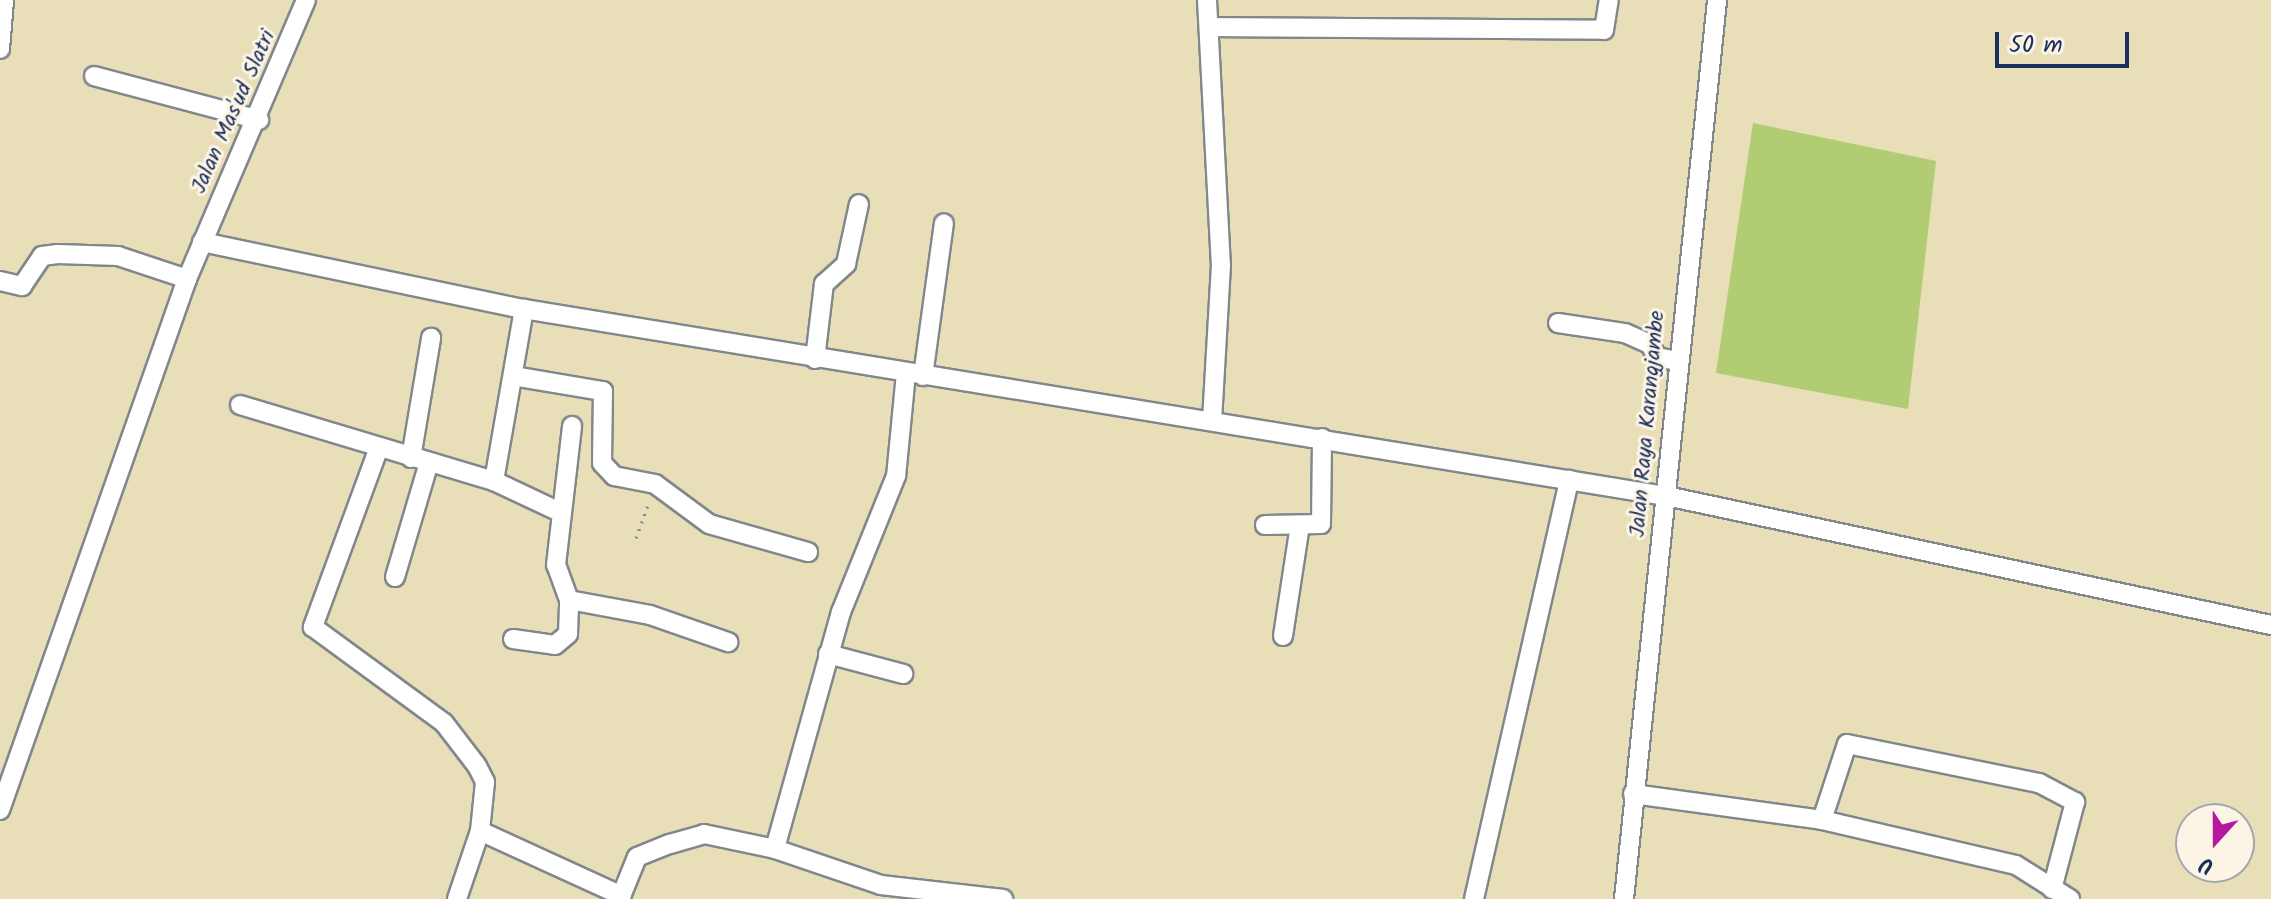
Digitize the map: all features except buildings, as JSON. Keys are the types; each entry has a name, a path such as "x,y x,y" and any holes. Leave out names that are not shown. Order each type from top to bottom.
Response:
{"street":[{"path":"0,49 4,0"},
{"name":"Jalan Mas'ud Slatri","path":"0,810 187,279 259,120 306,0"},
{"path":"1207,0 1211,27 1221,265 1212,421"},
{"path":"1211,27 1604,30 1609,0"},
{"name":"Jalan Raya Karangjambe","path":"1624,899 1633,794 1671,497 1677,361 1717,0"},
{"path":"94,76 259,120"},
{"path":"815,359 824,284 846,264 859,204"},
{"path":"775,849 828,654 892,490 944,223"},
{"path":"202,242 524,309 1671,497 2271,625"},
{"path":"0,281 22,286 42,256 58,254 118,256 187,279"},
{"path":"494,481 524,309"},
{"path":"1558,323 1625,333 1650,344 1657,357 1677,361"},
{"path":"395,577 420,460 431,338"},
{"path":"513,376 603,391 606,471 655,484 709,524 808,552"},
{"path":"240,405 378,450 494,481 560,512"},
{"path":"513,639 564,643 569,600 556,565 566,525 560,512 572,426"},
{"path":"1265,525 1321,524 1322,438"},
{"path":"378,450 314,635 444,723 485,782 480,831 457,899"},
{"path":"1474,899 1569,480"},
{"path":"1283,636 1300,525"},
{"path":"569,600 650,615 728,642"},
{"path":"828,654 903,674"},
{"path":"1822,820 1847,744 2039,783 2075,802 2052,889"},
{"path":"1633,794 1822,820 2016,865 2070,899"},
{"path":"480,831 621,897 637,857 704,834 775,849 881,885 1003,899"}],"path":[{"path":"636,538 655,484"}],"green space":[{"path":"1753,123 1936,161 1908,409 1716,373"}]}
